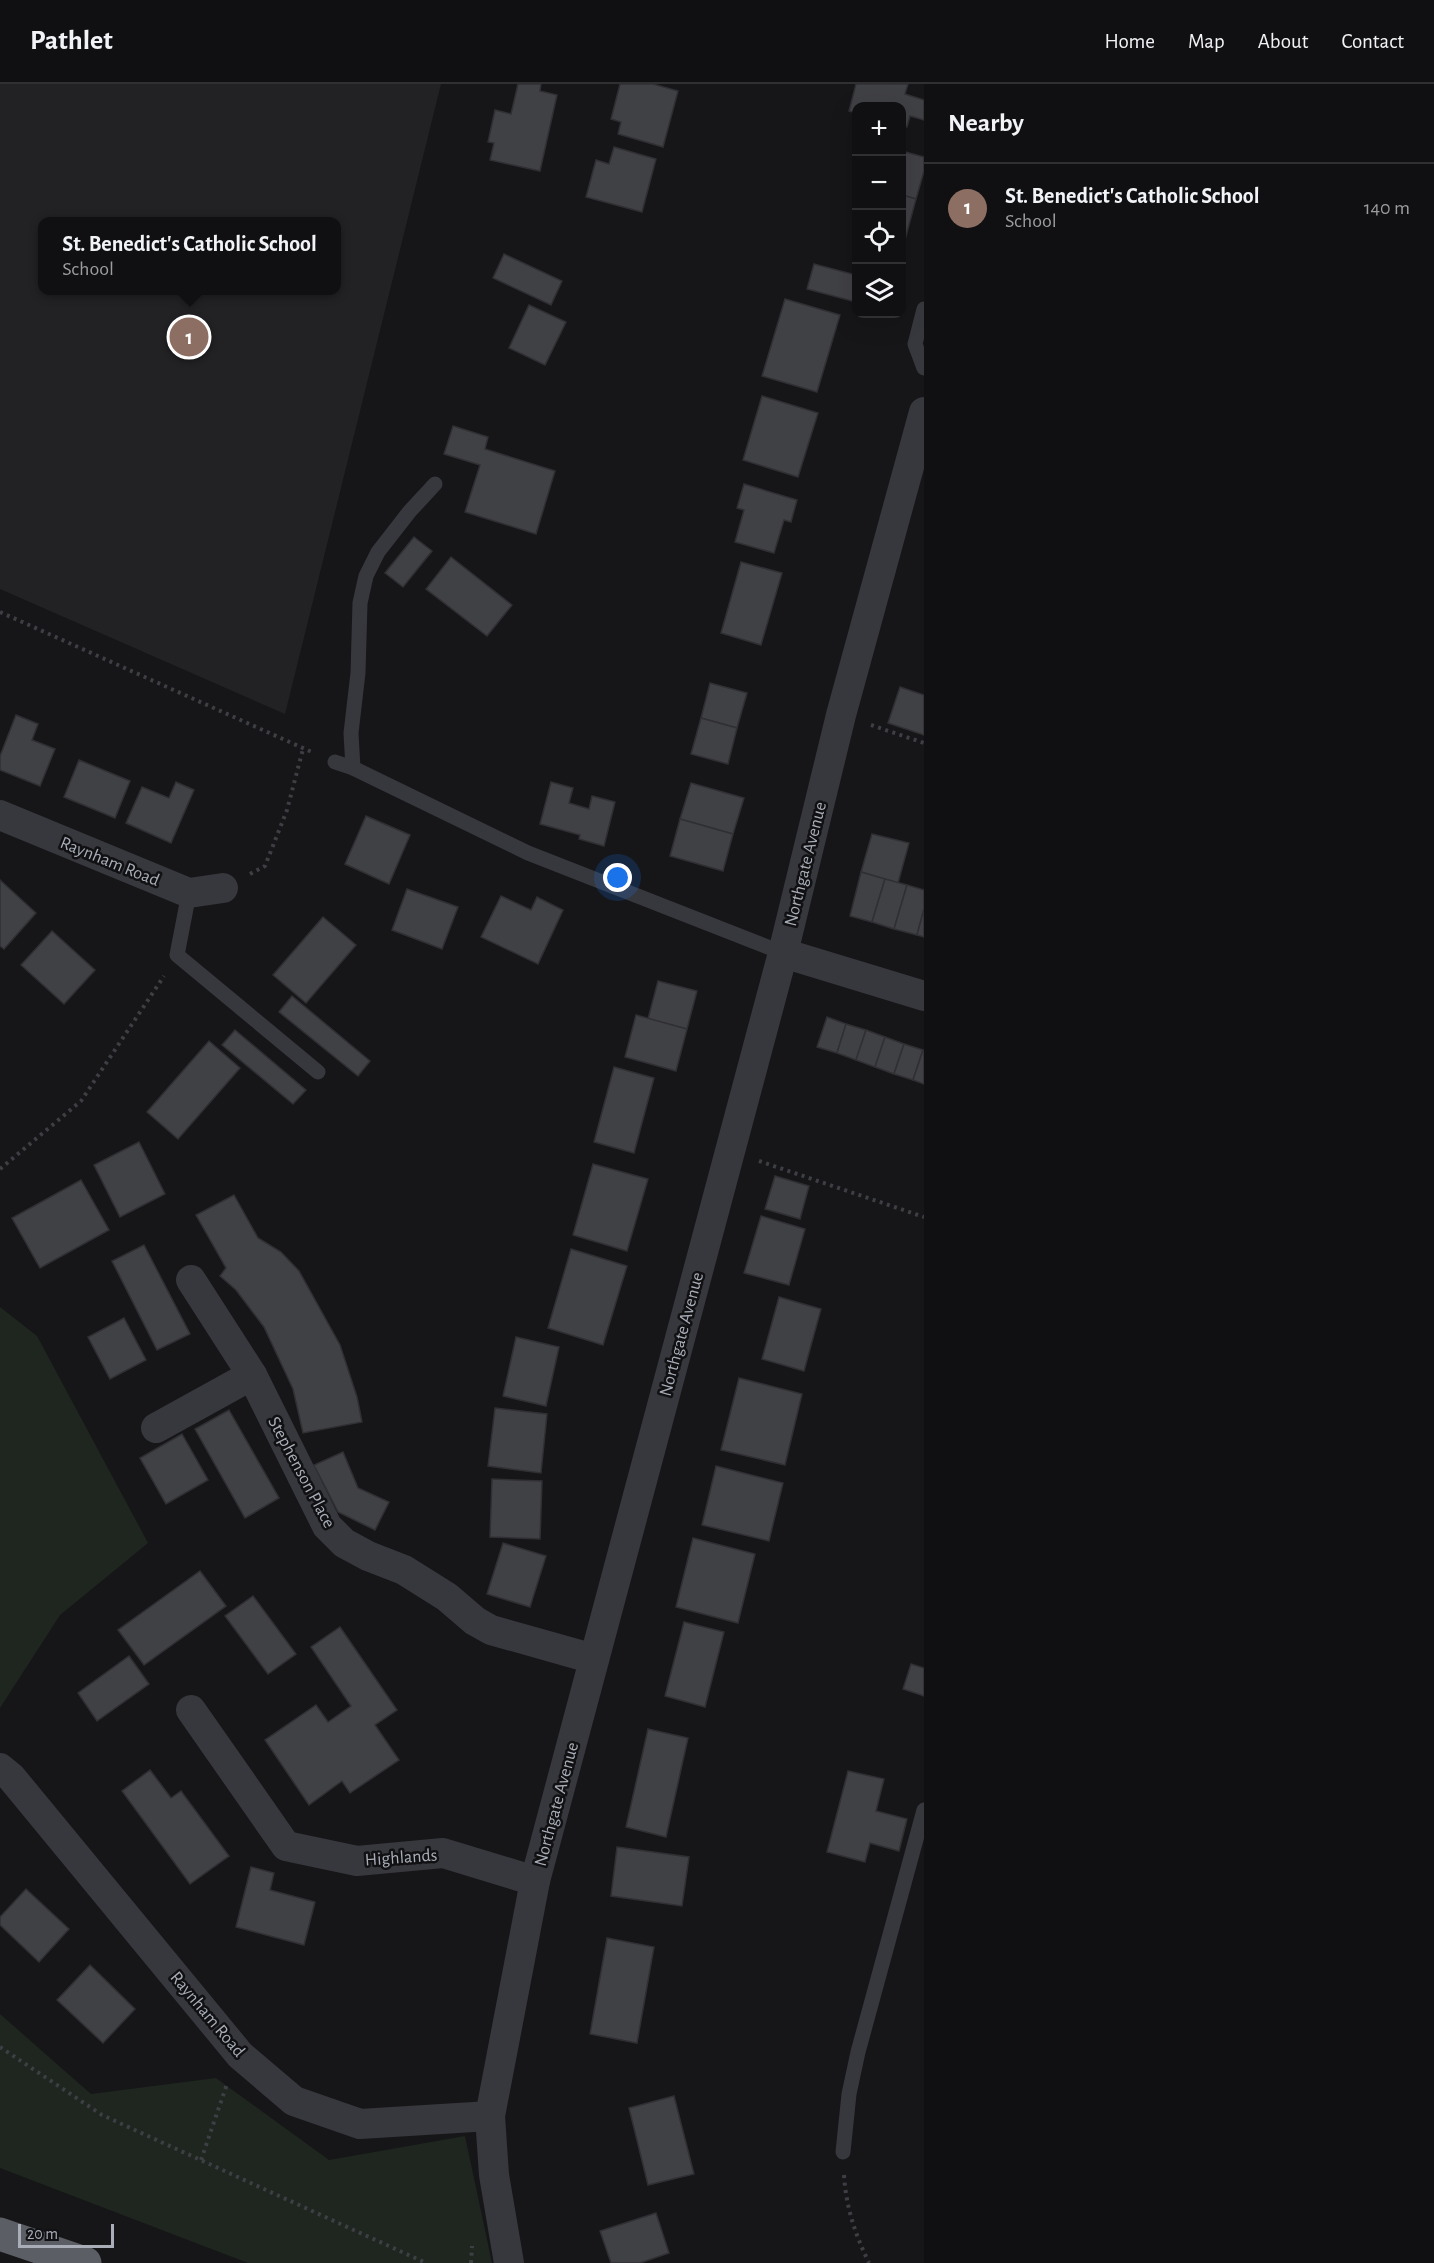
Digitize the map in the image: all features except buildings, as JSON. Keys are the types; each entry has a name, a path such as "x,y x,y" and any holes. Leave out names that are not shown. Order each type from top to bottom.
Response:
{"highway":[{"path":"0,2234 85,2263"}],"street":[{"name":"Northgate Avenue","path":"509,2263 494,2175 490,2116 535,1881 783,953 841,716 924,412"},
{"name":"Raynham Road","path":"0,815 189,893"},
{"path":"189,893 223,888"},
{"path":"783,953 924,996"},
{"name":"Stephenson Place","path":"191,1280 252,1375 327,1526 344,1543 368,1556 404,1570 447,1597 475,1621 491,1629 594,1659"},
{"path":"156,1428 252,1375"},
{"name":"Highlands","path":"191,1710 286,1846 357,1861 443,1853 535,1881"},
{"name":"Raynham Road","path":"0,1768 11,1778 240,2055 294,2101 360,2124 490,2116"}],"lane":[{"path":"924,309 915,344 924,368"},
{"path":"353,768 351,733 358,673 360,603 366,576 378,552 410,511 435,484"},
{"path":"335,762 353,768 528,853 783,953"},
{"path":"189,893 177,955 318,1072"},
{"path":"843,2152 849,2094 858,2052 924,1810"}],"path":[{"path":"0,612 303,749 287,810 265,866 223,888"},
{"path":"841,716 924,743"},
{"path":"0,1169 81,1101 177,955"},
{"path":"730,1151 924,1217"},
{"path":"0,2047 102,2115 426,2263"},
{"path":"201,2160 222,2096 240,2055"},
{"path":"843,2152 845,2200 857,2238 869,2263"}],"shaded area":[{"path":"0,84 441,84 285,714 0,589"},
{"path":"0,1307 37,1336 148,1543 60,1615 0,1708"},
{"path":"0,2014 91,2094 216,2078 329,2160 465,2136 492,2263 248,2263 0,2168"}],"place":[{"name":"St. Benedict's Catholic School","path":"189,337"}]}
